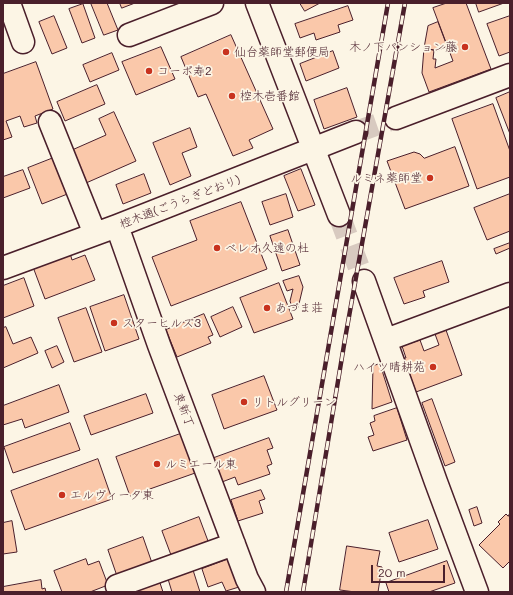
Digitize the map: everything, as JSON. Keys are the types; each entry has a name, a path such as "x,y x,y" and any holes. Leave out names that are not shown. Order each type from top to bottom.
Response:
{"street":[{"path":"9,3 23,42"},
{"path":"129,36 212,3"},
{"path":"257,3 339,215"},
{"path":"396,118 510,75"},
{"path":"50,122 95,234"},
{"name":"椌木通(ごうらぎどおり)","path":"3,268 117,226 356,132"},
{"name":"東新丁","path":"117,226 159,345 247,580 254,592"},
{"path":"364,281 477,592"},
{"path":"386,340 510,294"},
{"path":"117,586 234,544"}],"building":[{"path":"91,3 107,3 118,30 104,35"},
{"path":"120,3 135,3 122,8"},
{"path":"300,3 320,3 305,11"},
{"name":"木ノ下パンション藤","path":"447,3 466,3 491,69 429,92 422,73 424,48 434,50 433,59 436,59 435,68 453,61 433,8"},
{"path":"476,3 504,3 479,12"},
{"path":"83,4 95,38 82,43 69,9"},
{"path":"348,6 353,20 338,25 340,32 316,40 314,33 300,38 295,24"},
{"path":"54,16 67,48 52,54 39,22"},
{"path":"510,16 510,52 499,56 487,24"},
{"path":"438,22 447,46 437,51 424,48 428,26"},
{"name":"椌木壱番館","path":"231,35 273,129 249,140 253,148 233,156 206,94 198,97 181,57"},
{"name":"コーポ寿2","path":"161,47 175,79 136,95 122,62"},
{"path":"333,51 339,68 306,81 300,64"},
{"path":"112,53 119,70 90,82 83,65"},
{"path":"36,62 53,109 35,116 37,123 24,127 20,116 6,121 12,137 3,140 3,74"},
{"path":"97,85 105,104 65,121 57,102"},
{"path":"347,88 357,117 324,129 314,100"},
{"path":"510,92 510,134 496,98"},
{"path":"493,104 510,151 510,177 477,189 452,119"},
{"path":"114,112 136,161 86,183 72,150 106,135 99,119"},
{"path":"190,128 197,147 182,153 191,176 170,185 153,143"},
{"name":"ルミネ薬師堂","path":"455,147 469,186 405,209 387,161 414,152 420,154 424,158"},
{"path":"56,157 70,193 42,204 28,168"},
{"path":"301,169 315,205 298,211 284,176"},
{"path":"23,170 30,188 3,198 3,177"},
{"path":"144,174 151,193 123,204 116,185"},
{"path":"286,194 293,217 270,225 262,202"},
{"path":"510,194 510,231 487,240 474,208"},
{"name":"ベレオ久遠の杜","path":"241,202 267,269 171,306 152,257 197,240 190,221"},
{"path":"288,230 300,265 282,271 270,236"},
{"path":"510,243 510,248 496,254 494,249"},
{"path":"70,253 72,260 85,255 95,280 45,299 33,267"},
{"path":"442,261 449,282 423,291 425,297 404,304 394,278"},
{"path":"299,276 303,287 298,308 292,307 290,301 293,289 287,291 283,281"},
{"path":"24,278 34,306 3,318 3,286"},
{"name":"あづま荘","path":"279,283 293,319 254,333 240,298"},
{"name":"スターヒルズ3","path":"124,295 139,339 105,351 90,307"},
{"path":"233,307 242,327 220,337 211,317"},
{"path":"86,308 102,352 74,362 58,318"},
{"path":"204,314 213,335 208,337 211,343 177,357 166,330"},
{"path":"6,327 13,344 31,337 38,353 3,368 3,328"},
{"name":"ハイツ晴耕苑","path":"446,330 462,375 416,392 404,358 406,358 402,346 420,340 424,351 439,345 435,334"},
{"path":"57,346 64,362 52,368 45,351"},
{"path":"380,364 392,402 372,409 373,366"},
{"name":"リトルグリーン","path":"264,376 277,410 224,429 212,395"},
{"path":"59,385 69,412 25,428 22,419 3,425 3,406"},
{"path":"146,394 153,413 91,435 84,416"},
{"path":"432,399 455,462 445,466 422,403"},
{"path":"397,408 407,440 373,451 368,437 374,435 370,423 375,421 374,416"},
{"path":"70,423 80,450 13,473 4,447"},
{"name":"ルミエール東","path":"183,433 198,472 130,496 116,457"},
{"path":"269,438 273,448 267,450 272,464 267,466 270,474 238,485 235,477 222,482 214,458"},
{"name":"エルヴィータ東","path":"98,459 112,499 25,530 11,491"},
{"path":"261,490 265,499 259,501 263,513 238,521 231,500"},
{"path":"477,507 482,523 474,526 469,510"},
{"path":"510,513 510,561 503,568 479,545 500,524 498,522 506,514 508,516"},
{"path":"199,517 208,541 171,555 162,531"},
{"path":"428,520 438,549 399,562 389,533"},
{"path":"12,521 17,552 3,554 3,523"},
{"path":"143,537 152,563 117,576 108,550"},
{"path":"347,546 380,551 377,566 382,567 378,592 355,592 340,590"},
{"path":"86,559 88,565 99,561 108,585 90,592 62,592 54,571"},
{"path":"229,559 239,587 226,591 222,582 208,587 202,569"},
{"path":"447,561 455,583 429,592 389,592 386,583"},
{"path":"193,570 200,592 172,592 168,579"},
{"path":"41,580 42,589 45,588 46,592 3,592 3,587"},
{"path":"160,583 163,592 133,592"}],"tunnel":[{"path":"356,132 396,118"},
{"path":"339,215 364,281"}],"railway":[{"path":"286,592 388,3"},
{"path":"303,592 345,339 405,3"}],"place":[{"name":"木ノ下パンション藤","path":"465,47"},
{"name":"仙台薬師堂郵便局","path":"226,52"},
{"name":"コーポ寿2","path":"149,71"},
{"name":"椌木壱番館","path":"232,96"},
{"name":"ルミネ薬師堂","path":"430,178"},
{"name":"ベレオ久遠の杜","path":"217,248"},
{"name":"あづま荘","path":"267,308"},
{"name":"スターヒルズ3","path":"114,323"},
{"name":"ハイツ晴耕苑","path":"433,367"},
{"name":"リトルグリーン","path":"244,402"},
{"name":"ルミエール東","path":"157,464"},
{"name":"エルヴィータ東","path":"62,495"}]}
